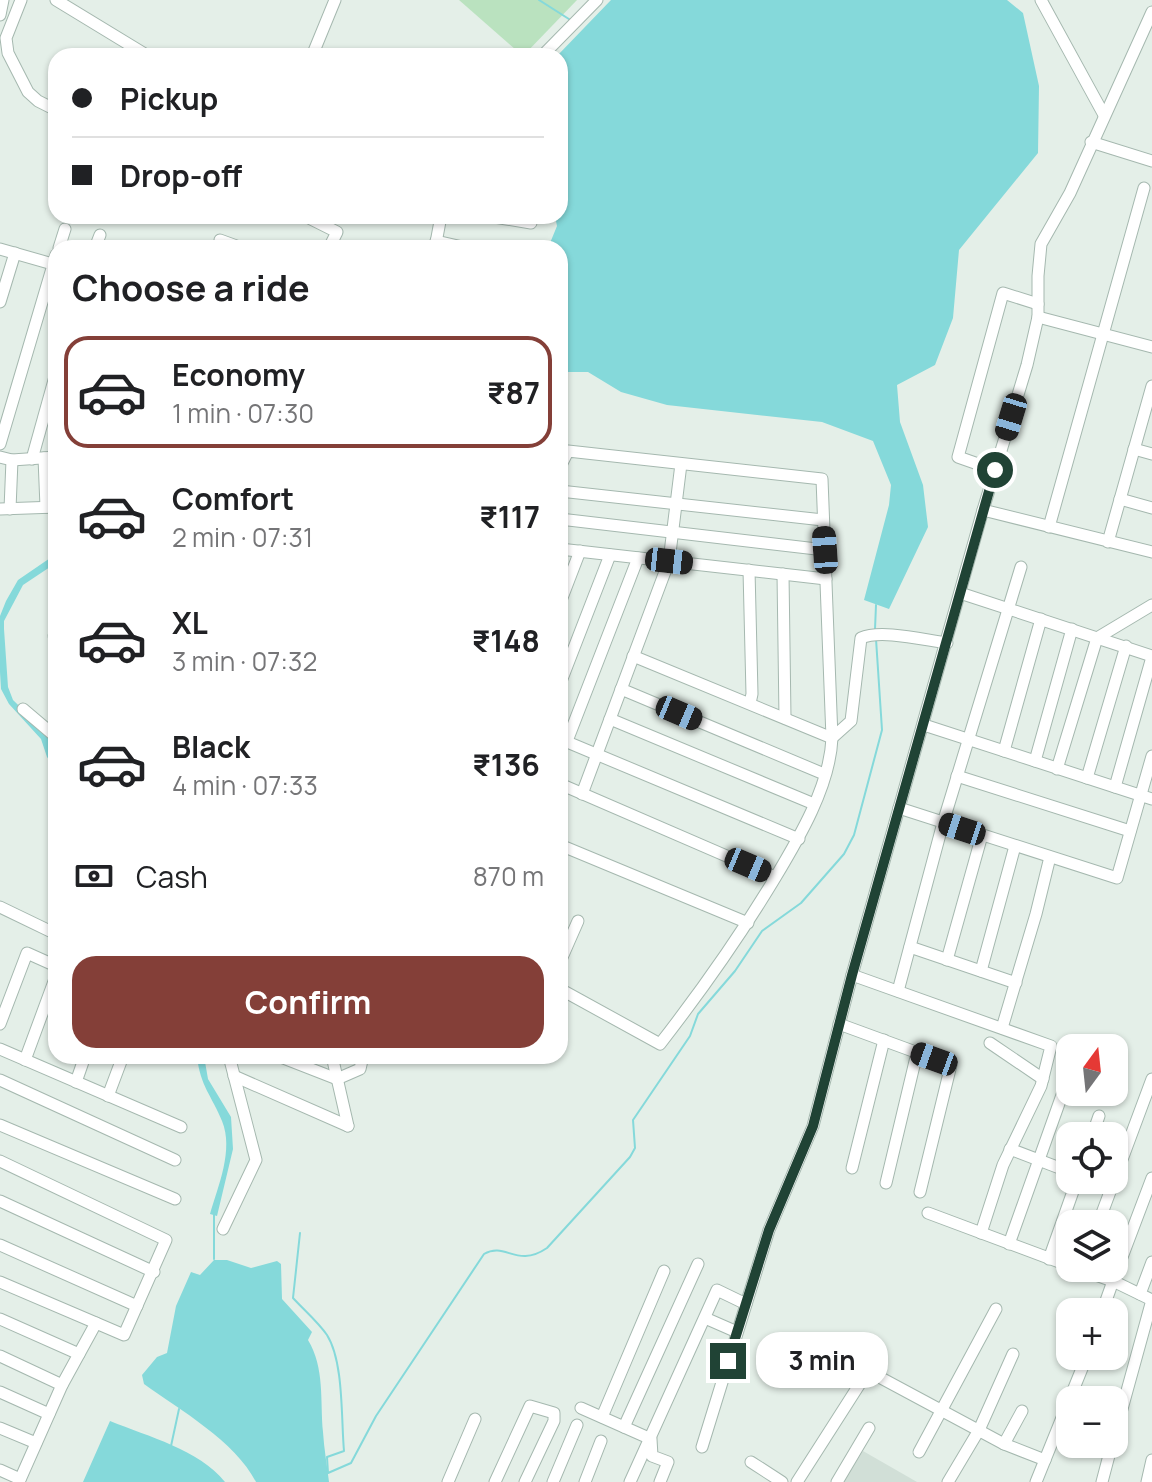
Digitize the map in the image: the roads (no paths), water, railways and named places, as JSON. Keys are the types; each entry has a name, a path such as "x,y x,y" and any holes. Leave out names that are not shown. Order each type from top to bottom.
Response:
{"street":[{"path":"0,15 3,0"},
{"path":"21,0 6,38 8,53 28,92 48,106"},
{"path":"56,0 135,48"},
{"path":"315,48 335,0"},
{"path":"550,48 597,0"},
{"path":"1041,0 1104,115"},
{"path":"702,1447 769,1230 813,1126 852,975 1027,365 1038,310 1041,244 1070,193 1152,12"},
{"path":"1091,142 1152,161"},
{"path":"1049,527 1146,192"},
{"path":"321,224 337,232 333,240"},
{"path":"62,240 65,229"},
{"path":"98,240 100,235"},
{"path":"0,249 48,260"},
{"path":"0,302 15,253"},
{"path":"0,444 48,284"},
{"path":"995,470 958,457 1003,293 1038,310 1152,347"},
{"path":"1108,542 1152,386"},
{"path":"48,430 44,458 48,486"},
{"path":"1134,449 1152,454"},
{"path":"568,451 822,479 832,738 831,758 799,839 712,977 660,1044 568,993"},
{"path":"44,458 6,458 5,509 48,507"},
{"path":"582,794 669,561 681,464"},
{"path":"568,492 823,520"},
{"path":"1120,499 1152,508"},
{"path":"983,510 1152,552"},
{"path":"568,520 825,550"},
{"path":"568,550 826,579"},
{"path":"568,582 580,551"},
{"path":"568,663 610,555"},
{"path":"568,728 638,558"},
{"path":"898,991 943,823 1021,567"},
{"path":"749,570 750,703"},
{"path":"783,574 785,718"},
{"path":"960,593 1152,656 1115,787"},
{"path":"1057,769 1097,638 1152,605"},
{"path":"1004,751 1041,619"},
{"path":"1035,761 1072,629"},
{"path":"832,738 851,721 861,638 876,634 947,643"},
{"path":"1087,778 1126,646"},
{"path":"633,656 832,738"},
{"path":"621,689 824,774"},
{"path":"23,709 48,730"},
{"path":"610,719 814,804"},
{"path":"924,725 1146,798"},
{"path":"568,742 799,839"},
{"path":"899,808 1117,878 1130,831 1146,798 1152,756"},
{"path":"957,776 1130,831"},
{"path":"568,788 775,877"},
{"path":"947,960 982,835"},
{"path":"981,971 1015,846"},
{"path":"568,848 748,923"},
{"path":"1002,1028 1050,857"},
{"path":"0,907 48,930"},
{"path":"568,944 578,921"},
{"path":"910,947 1016,983"},
{"path":"0,1024 27,953 48,962"},
{"path":"852,975 1051,1046 1043,1079 1003,1165 981,1233"},
{"path":"25,1060 48,998"},
{"path":"839,1024 951,1065 920,1192"},
{"path":"852,1168 884,1040"},
{"path":"990,1043 1043,1079"},
{"path":"0,1049 181,1127"},
{"path":"886,1183 917,1053"},
{"path":"76,1082 82,1064"},
{"path":"108,1096 120,1064"},
{"path":"223,1229 256,1160 231,1064"},
{"path":"299,1064 337,1079 360,1069 361,1064"},
{"path":"234,1076 348,1126 334,1064"},
{"path":"1103,1210 1152,1079"},
{"path":"0,1080 175,1160"},
{"path":"1009,1244 1058,1106"},
{"path":"1097,1122 1099,1116"},
{"path":"0,1125 175,1199"},
{"path":"1010,1149 1056,1167"},
{"path":"0,1161 166,1240 124,1335 0,1282"},
{"path":"1128,1241 1152,1178"},
{"path":"1049,1259 1072,1194"},
{"path":"0,1201 154,1272"},
{"path":"928,1213 1056,1261"},
{"path":"0,1245 137,1306"},
{"path":"1140,1294 1152,1262"},
{"path":"624,1427 698,1264"},
{"path":"602,1417 664,1271"},
{"path":"1115,1282 1152,1300 1128,1387"},
{"path":"630,1482 717,1290 746,1304"},
{"path":"919,1452 943,1413 996,1309"},
{"path":"705,1318 737,1332"},
{"path":"0,1319 79,1354"},
{"path":"0,1470 19,1480 62,1385 96,1323"},
{"path":"815,1350 868,1371 1004,1444 1045,1460"},
{"path":"948,1482 979,1430 1013,1354"},
{"path":"0,1356 62,1385"},
{"path":"1036,1482 1081,1370"},
{"path":"797,1482 868,1371"},
{"path":"0,1392 49,1414"},
{"path":"495,1482 530,1406 554,1413 554,1421 525,1482"},
{"path":"581,1408 651,1439"},
{"path":"1004,1444 1022,1411"},
{"path":"448,1482 475,1419"},
{"path":"553,1482 577,1425"},
{"path":"0,1428 36,1443"},
{"path":"837,1482 869,1428"},
{"path":"651,1439 652,1456 668,1462 660,1482"},
{"path":"585,1482 601,1441"},
{"path":"1102,1482 1108,1458"},
{"path":"1147,1482 1152,1460"},
{"path":"751,1462 782,1482"}],"water":[{"path":"611,0 1007,0 1023,13 1039,86 1038,153 959,250 953,318 935,365 897,385 900,422 923,485 928,527 889,609 864,600 889,505 891,485 873,441 822,422 667,405 621,392 588,372 568,372 568,240 551,240 557,224 568,224 568,48 565,48"},
{"path":"48,559 48,568 23,585 4,621 4,629 8,687 13,700 46,732 48,758 41,739 9,704 1,689 0,616 18,580"},
{"path":"205,1064 208,1079 231,1117 233,1149 217,1216 210,1214 224,1168 225,1132 199,1066"},
{"path":"214,1260 227,1260 251,1268 277,1261 281,1264 282,1299 312,1332 308,1340 317,1362 321,1385 329,1482 256,1482 247,1467 221,1440 144,1384 142,1375 157,1357 167,1353 176,1306 191,1272 200,1275"},
{"path":"110,1421 187,1452 225,1482 83,1482"}],"waterway":[{"path":"539,0 572,21"},
{"path":"875,629 876,605"},
{"path":"300,1233 293,1298 327,1335 336,1360 341,1391 344,1451 327,1457 328,1473 351,1463 376,1416 484,1254 499,1251 527,1256 547,1248 630,1157 635,1148 633,1120 690,1036 698,1014 735,971 762,931 801,903 844,854 854,835 882,730 876,639"},
{"path":"214,1213 214,1259"},
{"path":"171,1446 179,1409"}]}
